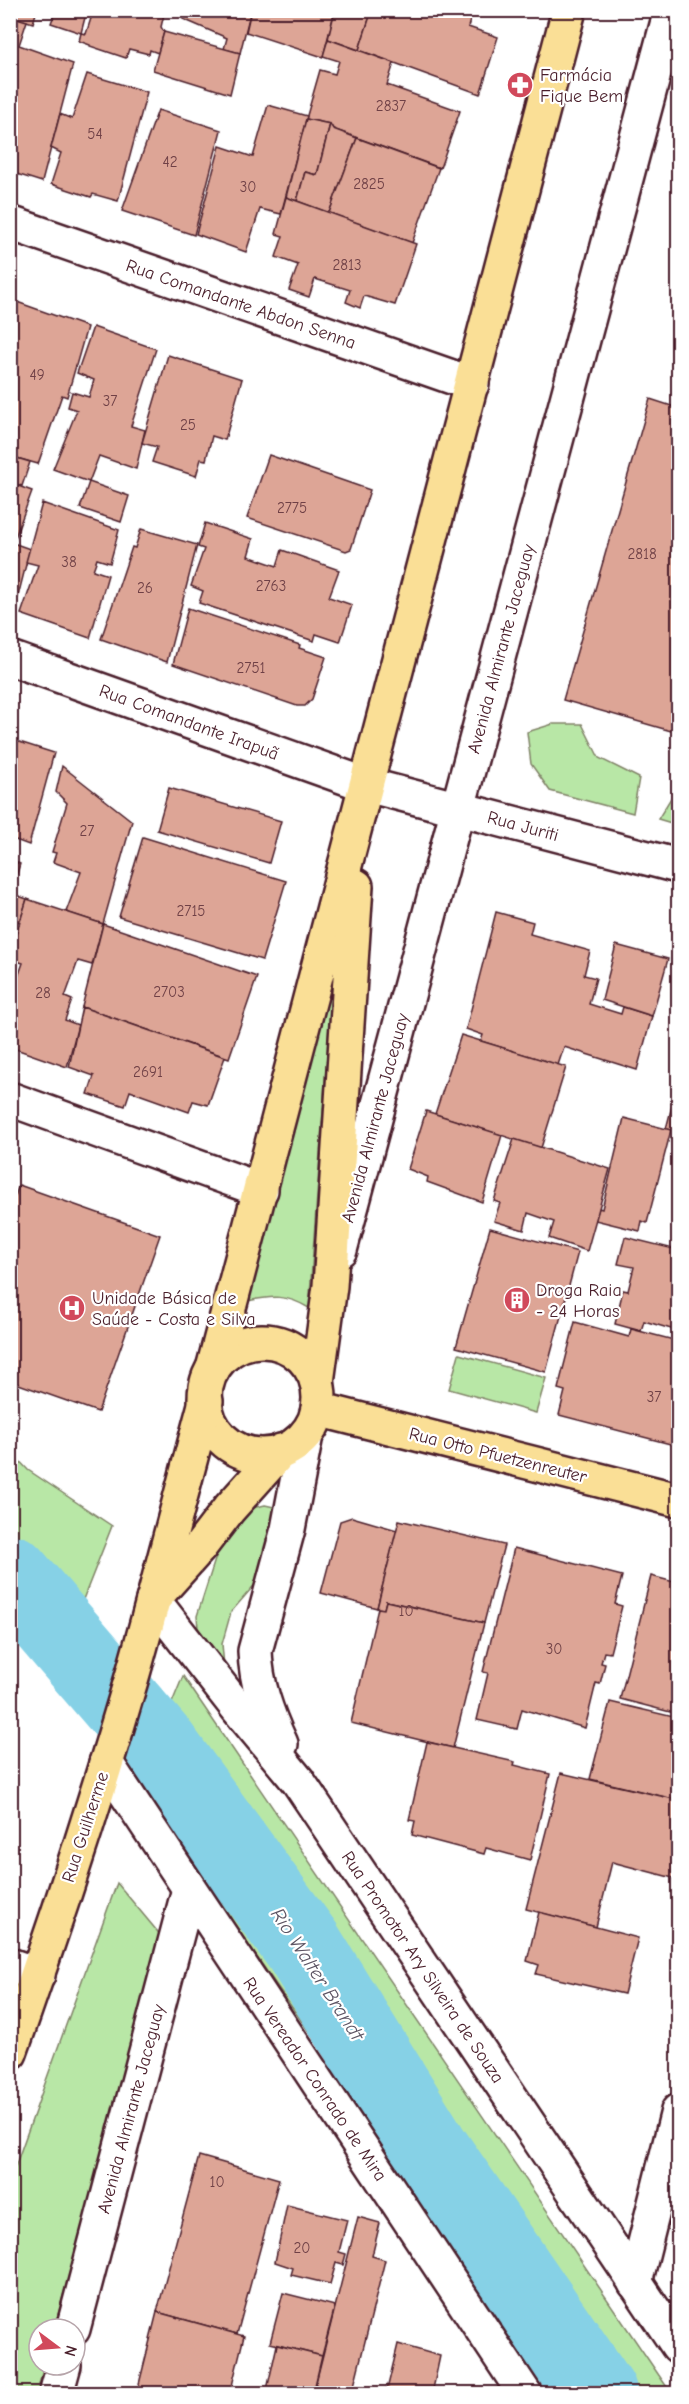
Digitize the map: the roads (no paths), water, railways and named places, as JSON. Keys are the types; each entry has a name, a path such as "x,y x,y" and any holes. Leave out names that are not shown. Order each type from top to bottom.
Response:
{"main road":[{"name":"Avenida Almirante Jaceguay","path":"213,1369 569,10"},
{"name":"Avenida Almirante Jaceguay","path":"306,1419 330,1286 355,903 367,785"},
{"path":"260,1340 279,1343 296,1351 309,1365 306,1419 264,1455 246,1453 231,1445 218,1433 209,1418 206,1401 207,1384 213,1369 225,1354 242,1344 260,1340"},
{"name":"Rua Guilherme","path":"10,2053 24,1970 109,1752 132,1678 206,1401"},
{"name":"Rua Otto Pfuetzenreuter","path":"306,1419 678,1500"},
{"name":"Rua Guilherme","path":"153,1600 306,1419"}],"street":[{"name":"Avenida Almirante Jaceguay","path":"330,1286 671,10"},
{"name":"Rua Comandante Abdon Senna","path":"10,223 472,384"},
{"name":"Rua Comandante Irapuã","path":"10,658 367,785"},
{"name":"Rua Juriti","path":"367,785 678,866"},
{"path":"10,1099 261,1190"},
{"name":"Avenida Almirante Jaceguay","path":"298,1781 265,1705 256,1671 255,1651 288,1529 306,1419"},
{"name":"Rua Promotor Ary Silveira de Souza","path":"153,1600 298,1781 678,2346"},
{"name":"Rua Vereador Conrado de Mira","path":"109,1752 189,1889 525,2394"},
{"name":"Avenida Almirante Jaceguay","path":"76,2317 189,1889"},
{"path":"635,2283 678,2111"},
{"path":"56,2394 61,2377"}],"waterway":[{"name":"Rio Walter Brandt","path":"10,1575 159,1748 303,1946 430,2151 597,2394"}],"place":[{"name":"Farmácia Fique Bem","path":"520,85"},
{"name":"Droga Raia - 24 Horas","path":"517,1300"},
{"name":"Unidade Básica de Saúde - Costa e Silva","path":"72,1308"}]}
